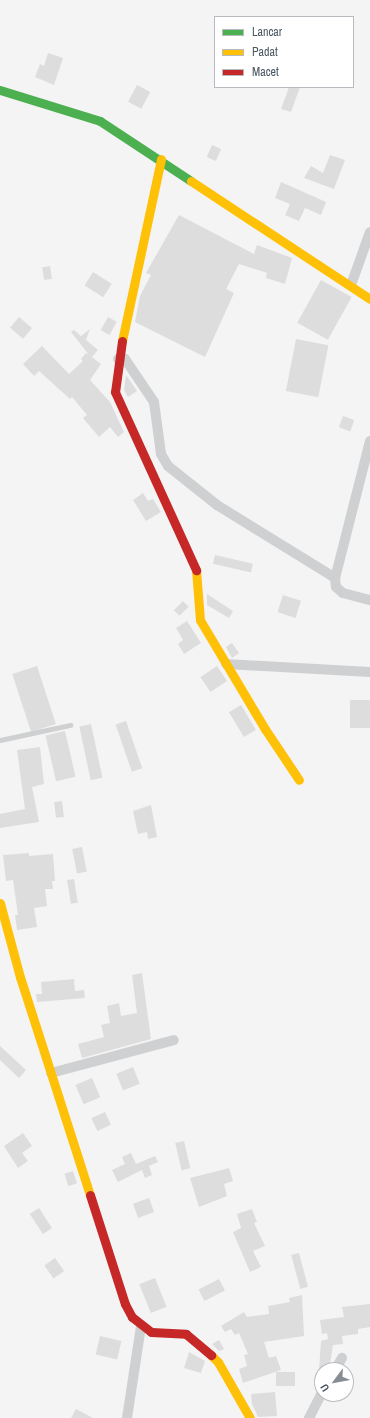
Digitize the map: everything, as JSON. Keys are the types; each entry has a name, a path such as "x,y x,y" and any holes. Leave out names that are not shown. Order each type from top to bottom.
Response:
{"street":[{"path":"0,90 87,115 161,159 370,299"},
{"path":"161,159 118,359 115,386 117,398 196,566 198,614 226,664 299,780"},
{"path":"351,285 370,232"},
{"path":"118,359 125,359 154,402 161,454 168,466 217,505 335,578"},
{"path":"370,441 335,578 336,587 344,593 370,600"},
{"path":"226,664 370,672"},
{"path":"0,903 51,1073 125,1304 141,1326 151,1332 186,1334 196,1340 218,1362 250,1418"},
{"path":"51,1073 174,1040"},
{"path":"127,1418 141,1326"},
{"path":"340,1362 342,1358"},
{"path":"309,1418 317,1402"}],"lane":[{"path":"0,740 70,725"}],"building":[{"path":"48,53 63,58 54,85 35,77 40,64 44,66"},
{"path":"137,85 150,92 141,109 128,102"},
{"path":"289,88 300,88 291,112 281,109"},
{"path":"212,145 221,149 216,161 207,157"},
{"path":"330,155 345,160 334,189 304,178 311,166 323,173"},
{"path":"281,182 326,202 321,215 305,208 299,221 285,215 290,204 275,198"},
{"path":"179,215 254,254 257,245 292,258 285,284 266,278 267,273 239,264 226,289 234,293 205,357 135,322 140,296 151,275 146,273"},
{"path":"50,266 52,279 44,280 42,267"},
{"path":"93,272 112,284 103,297 85,286"},
{"path":"321,280 352,297 328,340 297,323"},
{"path":"19,317 32,328 23,339 10,328"},
{"path":"108,317 117,322 109,335 101,330"},
{"path":"90,329 86,340 98,350 92,357 101,364 90,380 110,402 124,432 118,437 110,427 99,437 83,418 87,415 72,397 70,399 39,371 34,376 23,364 42,346 69,374 83,361 81,359 86,353 89,355 71,332 74,330 81,336"},
{"path":"296,339 328,345 318,397 286,391"},
{"path":"126,375 137,391 128,397 124,390"},
{"path":"343,416 354,420 350,431 339,427"},
{"path":"143,493 148,501 153,499 161,512 146,521 133,500"},
{"path":"215,555 253,564 251,573 213,564"},
{"path":"207,594 233,611 229,618 207,605"},
{"path":"283,595 301,601 296,618 277,612"},
{"path":"183,601 189,607 179,616 174,610"},
{"path":"187,621 201,643 184,654 178,644 183,640 176,628"},
{"path":"232,643 239,653 232,658 226,647"},
{"path":"37,666 56,724 31,732 12,674"},
{"path":"217,666 227,681 210,692 200,677"},
{"path":"350,700 370,700 370,728 350,728"},
{"path":"241,705 256,730 244,737 229,712"},
{"path":"126,721 142,768 132,772 116,725"},
{"path":"91,724 102,778 91,780 79,726"},
{"path":"65,731 76,777 56,781 46,735"},
{"path":"40,747 44,784 32,787 39,822 0,828 0,814 25,809 17,750"},
{"path":"62,801 64,817 56,818 54,802"},
{"path":"151,805 157,837 148,839 147,832 138,834 133,811"},
{"path":"82,847 87,872 77,873 72,849"},
{"path":"29,853 29,856 53,854 55,881 52,881 53,889 45,889 47,906 34,908 37,927 17,930 15,915 18,915 13,880 6,881 3,855"},
{"path":"74,879 78,903 71,904 67,880"},
{"path":"142,973 151,1039 82,1058 78,1044 104,1037 101,1025 110,1023 107,1006 119,1003 121,1016 137,1013 132,975"},
{"path":"74,979 75,991 84,990 85,998 37,1002 36,994 42,994 41,982"},
{"path":"0,1046 26,1070 19,1078 0,1060"},
{"path":"133,1067 140,1084 123,1090 116,1074"},
{"path":"92,1078 100,1097 84,1104 75,1085"},
{"path":"105,1112 111,1125 97,1131 91,1118"},
{"path":"23,1133 32,1146 22,1153 28,1161 18,1168 4,1146"},
{"path":"184,1141 190,1168 182,1170 175,1143"},
{"path":"131,1153 136,1164 155,1156 158,1162 149,1166 152,1175 145,1178 142,1170 118,1182 112,1170 125,1164 122,1157"},
{"path":"229,1168 233,1181 224,1184 227,1196 199,1207 190,1178"},
{"path":"73,1171 77,1183 68,1186 64,1174"},
{"path":"149,1198 154,1212 138,1218 133,1204"},
{"path":"39,1208 52,1228 43,1234 30,1214"},
{"path":"252,1209 257,1222 254,1223 265,1246 253,1251 261,1267 250,1272 233,1232 241,1228 237,1214"},
{"path":"299,1253 308,1287 300,1289 291,1255"},
{"path":"55,1258 64,1271 54,1279 44,1265"},
{"path":"155,1278 167,1307 151,1313 139,1284"},
{"path":"219,1279 225,1291 204,1301 199,1289"},
{"path":"302,1295 304,1336 264,1342 269,1358 276,1356 281,1370 243,1383 239,1369 247,1366 244,1355 248,1354 239,1333 235,1335 231,1329 225,1332 221,1326 244,1312 247,1317 269,1314 268,1306 290,1302 289,1298"},
{"path":"370,1304 370,1327 358,1329 358,1334 342,1336 343,1344 333,1345 330,1362 320,1362 321,1341 328,1339 327,1333 322,1334 320,1320 344,1317 342,1307"},
{"path":"100,1336 121,1341 117,1359 96,1355"},
{"path":"219,1340 224,1349 219,1351 212,1344"},
{"path":"189,1352 205,1361 201,1373 184,1368"},
{"path":"276,1372 295,1372 295,1386 276,1386"},
{"path":"275,1392 277,1416 258,1417 252,1404 251,1394"},
{"path":"76,1409 93,1418 71,1418"}],"traffic: fast":[{"path":"0,90 100,121 191,181"}],"traffic: slow":[{"path":"122,341 161,159"},
{"path":"191,181 370,299"},
{"path":"196,570 200,620 265,729 299,780"},
{"path":"0,903 20,977 90,1195"},
{"path":"211,1355 218,1362 250,1418"}],"traffic: jam":[{"path":"122,341 115,392 196,570"},
{"path":"90,1195 125,1304 132,1317 151,1332 186,1334 211,1355"}]}
